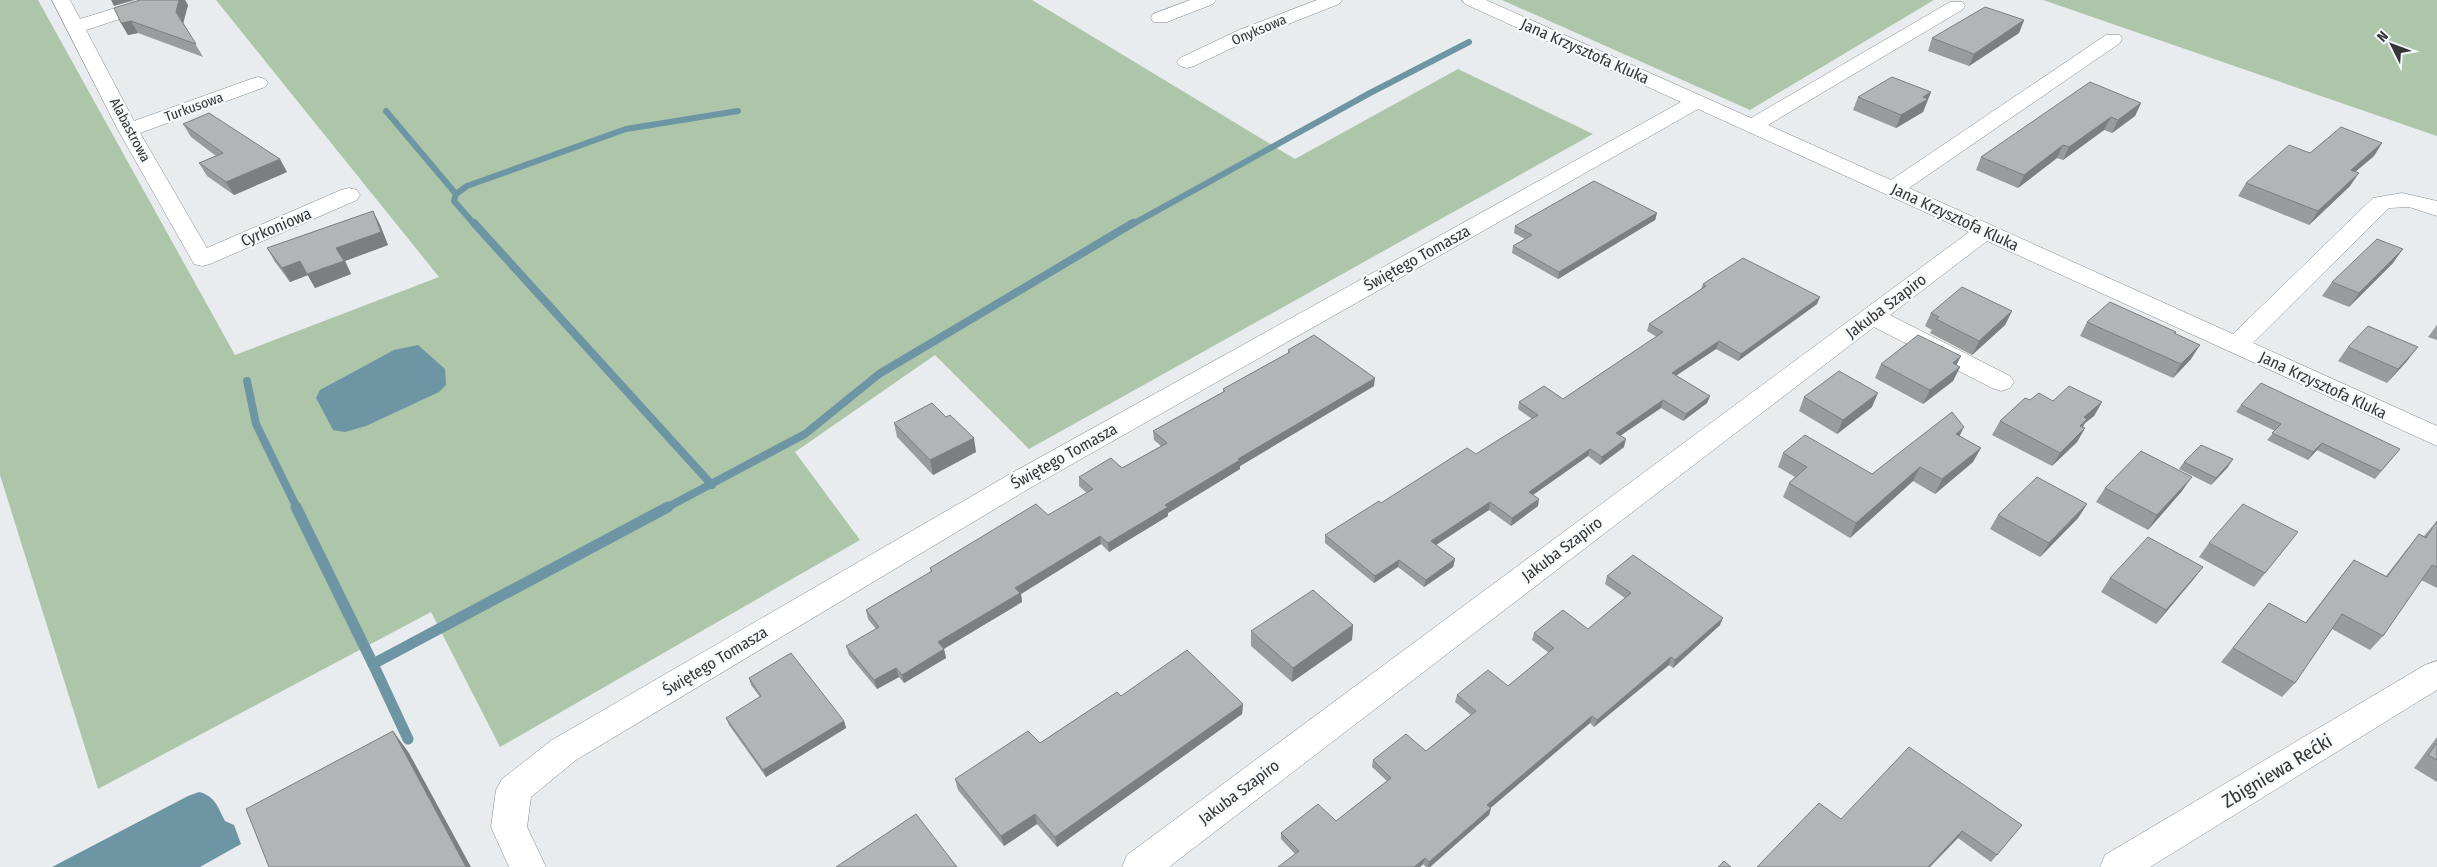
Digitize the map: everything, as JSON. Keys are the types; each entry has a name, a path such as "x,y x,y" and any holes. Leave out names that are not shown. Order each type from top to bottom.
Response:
{"street":[{"name":"Alabastrowa","path":"61,0 128,130 202,259"},
{"path":"75,27 160,0"},
{"path":"1160,18 1207,0"},
{"name":"Onyksowa","path":"1187,62 1246,34 1333,0"},
{"name":"Jana Krzysztofa Kluka","path":"1471,0 1893,188 2437,437"},
{"path":"1753,126 1956,6"},
{"path":"1893,188 2113,39"},
{"name":"Turkusowa","path":"128,130 258,83"},
{"name":"Świętego Tomasza","path":"528,867 509,827 514,790 564,750 1020,481 1697,101"},
{"name":"Cyrkoniowa","path":"202,259 350,195"},
{"path":"2236,345 2381,203 2394,198 2414,200 2437,209"},
{"name":"Jakuba Szapiro","path":"1140,867 1985,231"},
{"path":"1872,316 2001,382"},
{"name":"Zbigniewa Rećki","path":"2118,867 2437,674"}],"green space":[{"path":"0,0 38,0 235,355 439,277 216,0 1032,0 1295,159 1458,69 1593,134 1029,449 935,355 795,452 860,540 500,747 431,612 98,789 0,475"},
{"path":"1502,0 1934,0 1750,110"},
{"path":"2043,0 2437,0 2437,136"}],"water":[{"path":"418,345 445,369 446,385 439,392 366,426 345,432 333,430 316,398 320,390 394,350"},
{"path":"199,792 209,796 218,807 225,821 234,825 241,844 200,867 52,867 188,796"}],"building":[{"path":"140,0 179,0 176,12 196,44 131,21 121,23 114,8"},
{"path":"1985,7 2024,20 1974,54 1932,38"},
{"path":"1892,77 1931,92 1923,97 1928,99 1901,115 1858,97"},
{"path":"2090,82 2141,103 2118,120 2111,117 2069,147 2063,145 2024,175 1981,157"},
{"path":"209,113 280,159 226,182 199,163 223,153 183,124"},
{"path":"2341,127 2382,143 2351,170 2359,173 2318,211 2246,183 2289,145 2310,153"},
{"path":"1594,181 1657,213 1559,272 1513,246 1532,235 1515,226"},
{"path":"373,211 381,232 336,248 344,261 307,274 300,261 282,268 267,248"},
{"path":"2377,239 2403,249 2359,293 2332,282"},
{"path":"1743,258 1820,297 1741,354 1719,341 1672,373 1710,396 1686,414 1663,400 1616,433 1626,439 1602,457 1590,449 1529,492 1539,499 1512,518 1490,502 1431,541 1455,559 1426,580 1399,560 1375,576 1325,535 1379,501 1381,503 1467,448 1476,454 1538,415 1519,402 1544,386 1563,399 1663,332 1649,324 1706,286 1703,284"},
{"path":"1962,287 2012,311 1979,341 1936,319 1939,317 1931,313"},
{"path":"2110,302 2200,345 2181,364 2087,322"},
{"path":"2368,326 2418,347 2398,369 2348,347"},
{"path":"1314,335 1375,378 1238,459 1240,460 1165,505 1168,507 1108,543 1100,536 1015,588 1020,593 938,642 944,649 902,675 896,668 874,680 846,646 879,627 866,610 932,571 930,568 1036,504 1048,515 1093,489 1079,477 1111,458 1122,468 1167,443 1153,431 1225,391 1223,389 1290,352 1288,350"},
{"path":"1918,335 1961,356 1953,363 1960,367 1930,390 1881,364"},
{"path":"1839,371 1878,393 1843,420 1804,397"},
{"path":"2261,383 2400,449 2381,471 2322,443 2313,452 2272,433 2281,424 2241,405"},
{"path":"2069,386 2102,402 2084,417 2087,419 2080,426 2085,428 2060,453 2000,421 2025,398 2030,400 2039,393 2053,401"},
{"path":"932,403 946,417 950,415 974,438 930,460 894,423"},
{"path":"1952,412 1964,427 1956,434 1981,448 1942,479 1920,467 1856,523 1789,483 1807,467 1783,453 1805,435 1872,474"},
{"path":"2201,445 2233,459 2216,478 2184,462"},
{"path":"2141,451 2192,477 2157,515 2105,488"},
{"path":"2037,477 2087,504 2049,543 1998,515"},
{"path":"2243,504 2298,532 2265,573 2209,543"},
{"path":"2437,521 2437,567 2432,565 2383,636 2342,614 2295,683 2233,648 2269,603 2306,623 2354,560 2387,577 2419,534 2426,538"},
{"path":"2148,537 2203,567 2166,610 2110,578"},
{"path":"1633,555 1723,618 1675,660 1671,657 1597,720 1592,716 1487,805 1491,808 1429,862 1425,858 1414,867 1278,867 1299,851 1281,833 1318,804 1336,821 1391,778 1373,760 1406,734 1426,751 1476,711 1457,695 1488,670 1508,686 1554,648 1534,633 1563,610 1588,629 1631,593 1607,576"},
{"path":"1313,590 1353,625 1293,668 1251,631"},
{"path":"1187,650 1243,704 1055,837 1035,814 1001,836 955,779 1028,731 1040,743 1117,692 1121,696"},
{"path":"791,653 844,721 763,770 726,718 761,696 749,678"},
{"path":"393,731 466,867 269,867 246,809"},
{"path":"2437,743 2437,760 2428,755"},
{"path":"1909,747 2022,825 1997,855 1962,831 1928,867 1757,867 1819,803 1841,819"},
{"path":"916,814 957,867 836,867"},
{"path":"1724,861 1731,867 1718,867"}],"waterway":[{"path":"1131,225 1370,93 1469,42"},
{"path":"386,111 456,194"},
{"path":"456,194 467,186 626,129 738,111"},
{"path":"456,194 454,201 475,225"},
{"path":"474,223 711,484"},
{"path":"711,484 805,434 879,374 1133,223"},
{"path":"247,381 256,424 297,508"},
{"path":"666,508 711,484"},
{"path":"296,507 373,664"},
{"path":"373,664 668,507"},
{"path":"373,664 408,739"}]}
